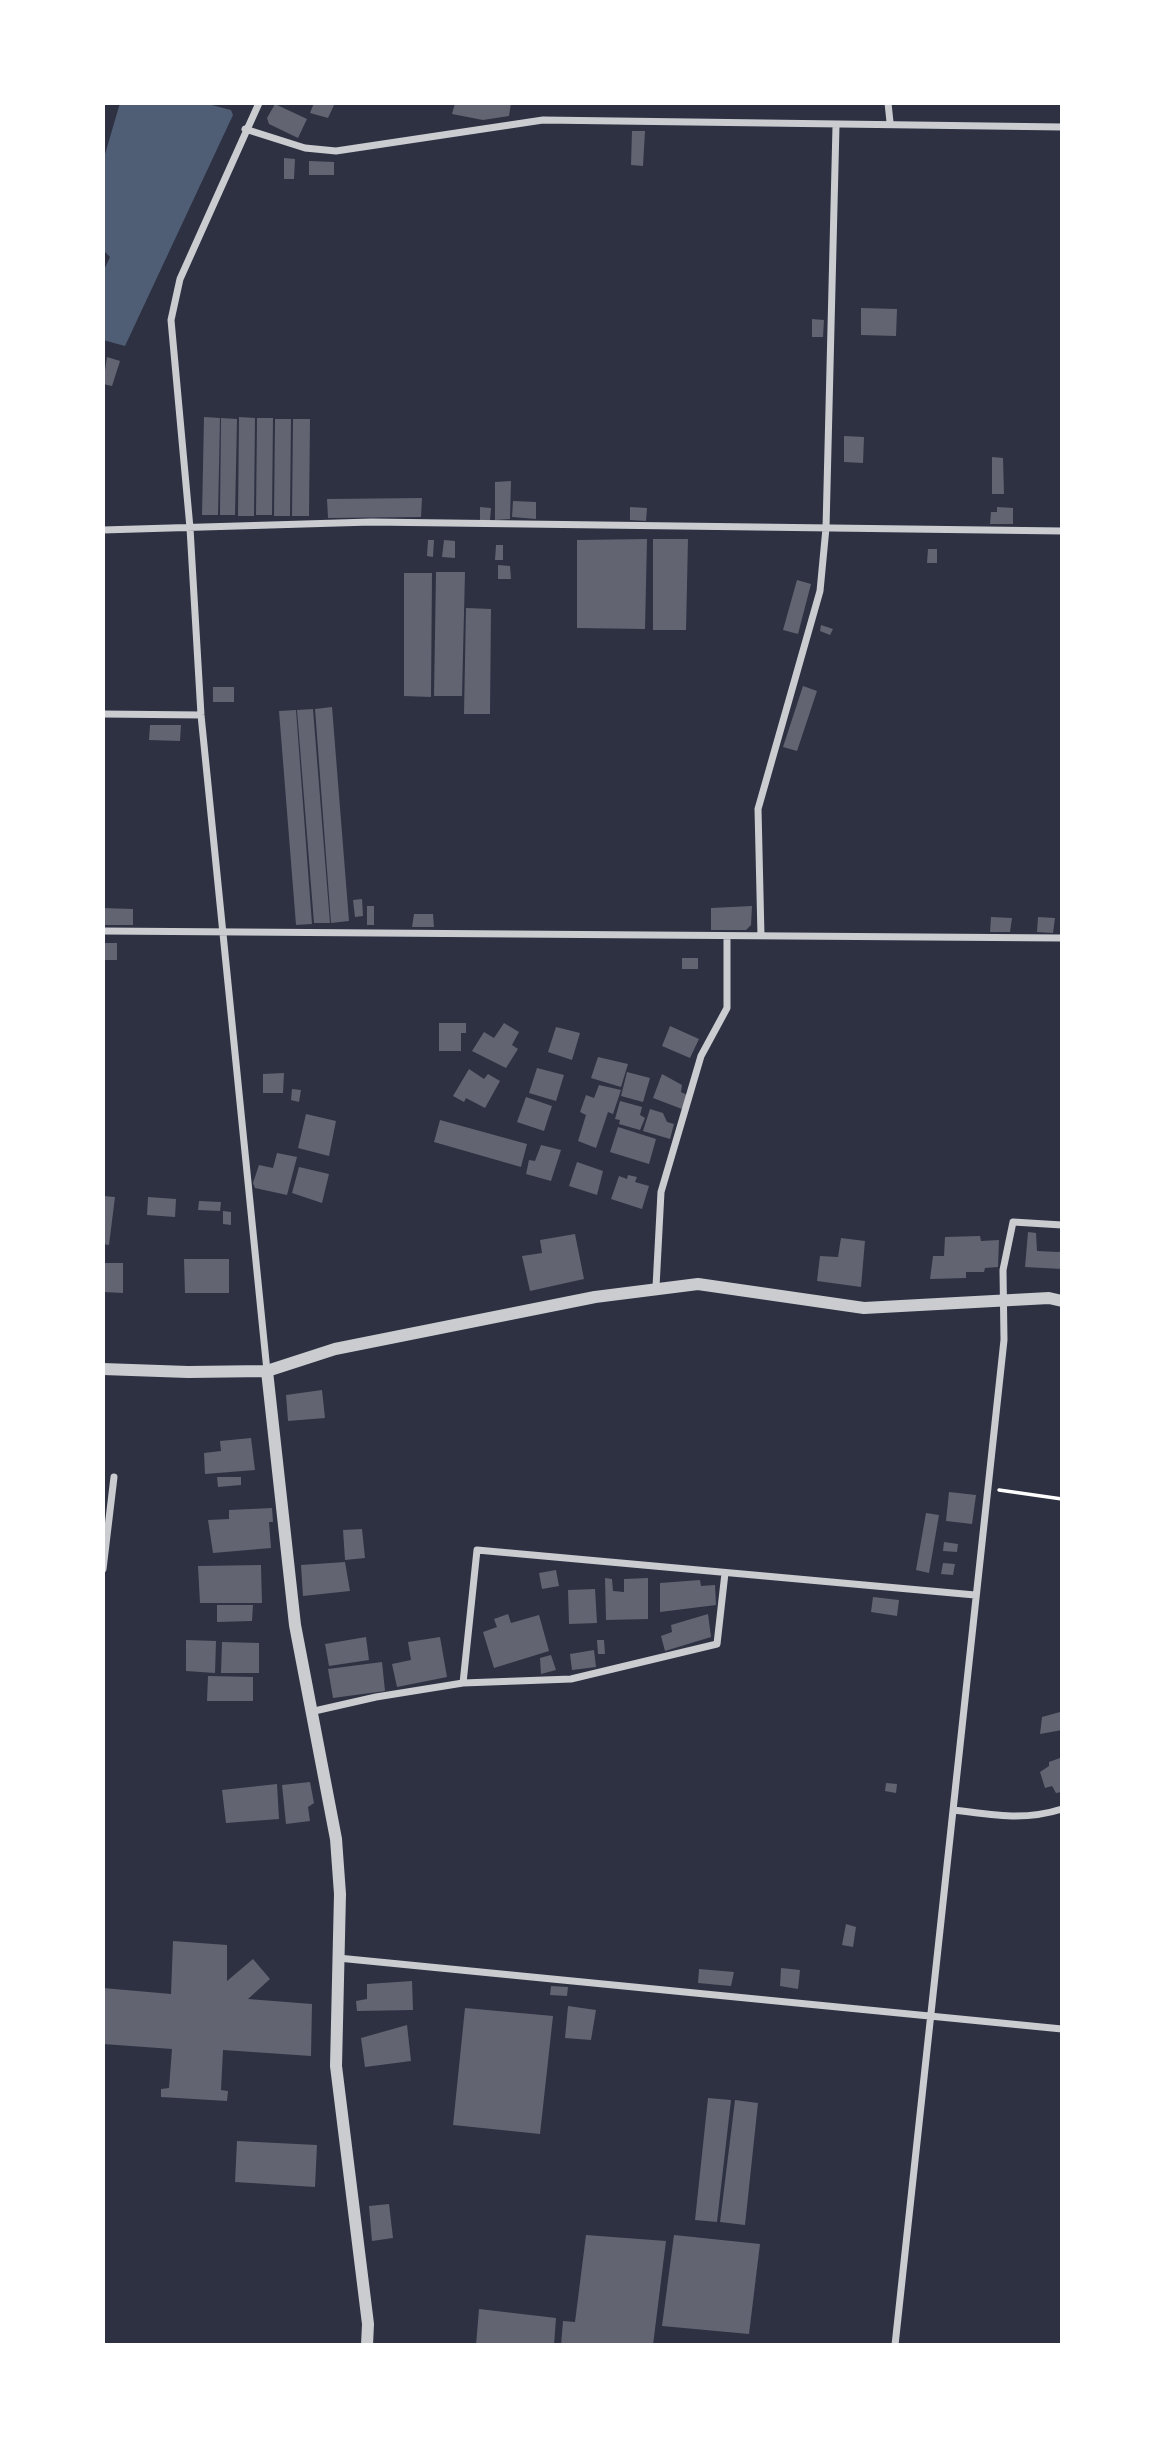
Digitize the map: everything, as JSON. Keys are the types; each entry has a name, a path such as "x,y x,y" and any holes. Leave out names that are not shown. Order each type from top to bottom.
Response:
{"street":[{"path":"259,103 245,129 180,279 173,304 172,335 190,528 201,715 267,1371 295,1625 336,1839 340,1894 336,2066 368,2324 367,2345"},
{"path":"888,103 890,122"},
{"path":"245,129 305,148 336,150 543,120 836,126 890,122 1062,127"},
{"path":"761,936 758,809 820,591 826,528 836,126"},
{"path":"103,530 372,522 1062,531"},
{"path":"103,715 201,715"},
{"path":"103,931 1062,938"},
{"path":"656,1287 661,1192 701,1056 727,1007 727,936"},
{"path":"895,2345 928,2015 954,1810 1004,1340 1003,1270 1013,1222 1062,1225"},
{"path":"103,1369 267,1371 335,1349 656,1287 698,1283 864,1308 1003,1303 1049,1298 1062,1301"},
{"path":"103,1569 114,1477"},
{"path":"463,1683 477,1549 975,1595"},
{"path":"310,1712 376,1697 463,1683 571,1679 717,1644 725,1573"},
{"path":"954,1810 1001,1817 1040,1816 1062,1809"},
{"path":"338,1958 1062,2029"}],"path":[{"path":"987,1488 1062,1499"}],"water":[{"path":"120,103 204,103 231,110 233,115 125,346 103,340 103,272 110,257 103,250 103,161"}],"building":[{"path":"314,103 335,103 328,118 310,113"},
{"path":"455,103 511,103 509,116 483,120 452,114"},
{"path":"275,104 307,119 298,138 269,124 267,118"},
{"path":"632,131 645,131 643,166 631,165"},
{"path":"284,158 295,159 294,179 284,179"},
{"path":"309,161 334,162 334,175 309,175"},
{"path":"861,308 897,309 896,336 861,335"},
{"path":"812,319 824,320 823,337 812,337"},
{"path":"107,357 120,361 112,386 103,384"},
{"path":"204,417 220,418 218,515 202,515"},
{"path":"239,417 255,418 254,516 238,516"},
{"path":"221,418 237,419 235,515 220,515"},
{"path":"257,418 273,418 272,515 256,515"},
{"path":"275,419 291,419 290,516 274,516"},
{"path":"293,419 310,419 309,516 292,516"},
{"path":"844,436 864,437 863,463 844,462"},
{"path":"992,457 1003,458 1004,494 992,494"},
{"path":"511,481 510,519 495,520 495,482"},
{"path":"422,498 421,517 328,518 327,499"},
{"path":"513,501 536,502 536,519 512,517"},
{"path":"480,507 491,508 490,520 480,520"},
{"path":"630,507 647,508 646,521 630,520"},
{"path":"997,507 1013,508 1013,524 990,524 991,512 997,512"},
{"path":"647,539 645,629 577,628 577,540"},
{"path":"653,539 688,539 686,630 653,630"},
{"path":"428,540 434,540 433,557 427,556"},
{"path":"444,540 455,541 455,558 442,557"},
{"path":"496,545 503,545 503,560 495,560"},
{"path":"928,549 937,549 937,563 927,563"},
{"path":"498,565 510,566 511,579 498,579"},
{"path":"436,572 465,572 462,696 434,696"},
{"path":"404,573 432,573 431,697 404,696"},
{"path":"797,580 811,584 798,634 783,630"},
{"path":"466,608 491,609 490,714 464,714"},
{"path":"821,625 833,629 830,635 820,631"},
{"path":"803,686 817,691 797,751 783,747"},
{"path":"213,687 234,687 234,702 213,702"},
{"path":"332,707 349,921 331,923 315,709"},
{"path":"313,709 330,923 314,923 297,710"},
{"path":"296,710 312,924 296,925 279,711"},
{"path":"150,725 181,725 180,741 149,740"},
{"path":"362,899 363,916 355,917 353,900"},
{"path":"367,906 374,906 374,925 367,925"},
{"path":"752,906 751,925 746,930 711,930 711,908"},
{"path":"103,908 133,909 133,925 103,925"},
{"path":"414,914 433,914 434,927 412,927"},
{"path":"991,917 1012,918 1010,932 990,932"},
{"path":"1038,917 1055,918 1053,933 1037,932"},
{"path":"103,943 117,943 117,960 103,960"},
{"path":"682,958 698,958 698,969 682,969"},
{"path":"439,1023 466,1023 466,1033 461,1033 461,1051 439,1051"},
{"path":"504,1023 519,1032 512,1045 518,1049 506,1068 472,1051 484,1032 494,1038"},
{"path":"670,1026 699,1039 690,1058 662,1046"},
{"path":"556,1027 580,1033 572,1060 548,1052"},
{"path":"598,1057 628,1064 621,1087 591,1078"},
{"path":"537,1068 564,1075 556,1101 529,1093"},
{"path":"469,1069 484,1079 488,1074 500,1081 485,1108 466,1098 464,1102 453,1096"},
{"path":"627,1072 650,1078 643,1102 621,1096"},
{"path":"284,1073 283,1093 263,1093 263,1074"},
{"path":"662,1074 682,1085 681,1092 687,1095 682,1109 653,1098"},
{"path":"599,1085 621,1090 613,1114 608,1112 596,1148 578,1141 586,1115 580,1112 586,1095 594,1098"},
{"path":"292,1089 301,1090 299,1102 291,1100"},
{"path":"526,1097 552,1106 544,1131 517,1122"},
{"path":"620,1101 642,1107 640,1115 645,1118 640,1130 619,1124 620,1120 615,1119"},
{"path":"650,1109 663,1113 667,1122 674,1124 670,1139 643,1131"},
{"path":"306,1114 336,1121 329,1156 298,1148"},
{"path":"440,1120 527,1144 521,1167 434,1142"},
{"path":"618,1127 656,1139 649,1164 610,1152"},
{"path":"541,1145 561,1150 551,1181 526,1174 529,1160 535,1161"},
{"path":"277,1153 297,1157 287,1195 255,1188 253,1183 259,1165 273,1168"},
{"path":"577,1162 603,1171 597,1195 569,1186"},
{"path":"299,1167 329,1174 322,1203 292,1193"},
{"path":"628,1175 637,1177 635,1182 649,1186 642,1209 611,1199 619,1176 627,1179"},
{"path":"103,1196 115,1197 109,1245 103,1244"},
{"path":"148,1197 176,1199 175,1217 147,1215"},
{"path":"199,1201 221,1202 220,1211 198,1210"},
{"path":"223,1211 231,1212 231,1225 223,1224"},
{"path":"1028,1232 1036,1233 1037,1251 1059,1252 1062,1249 1062,1269 1025,1267"},
{"path":"575,1234 584,1279 530,1291 522,1256 542,1253 540,1240"},
{"path":"980,1236 981,1241 999,1240 998,1267 985,1268 984,1272 966,1272 966,1278 930,1279 933,1256 944,1256 945,1237"},
{"path":"841,1238 865,1241 861,1287 817,1281 820,1256 838,1257"},
{"path":"184,1259 229,1259 229,1293 185,1293"},
{"path":"103,1263 123,1263 123,1293 103,1292"},
{"path":"322,1390 325,1418 288,1421 286,1395"},
{"path":"251,1438 255,1470 205,1474 204,1453 221,1451 220,1441"},
{"path":"217,1477 241,1477 241,1485 218,1487"},
{"path":"949,1492 976,1495 972,1524 946,1521"},
{"path":"272,1508 273,1522 269,1522 271,1548 213,1553 208,1520 229,1519 229,1510"},
{"path":"926,1513 939,1515 929,1573 916,1570"},
{"path":"362,1529 365,1558 345,1560 343,1530"},
{"path":"944,1542 958,1544 957,1552 943,1551"},
{"path":"345,1562 350,1591 303,1596 301,1565"},
{"path":"943,1563 955,1564 953,1575 941,1574"},
{"path":"261,1565 262,1603 200,1603 198,1566"},
{"path":"556,1570 559,1586 542,1589 539,1573"},
{"path":"605,1578 612,1579 613,1591 624,1592 624,1579 648,1578 648,1619 606,1620"},
{"path":"700,1580 701,1586 715,1585 716,1605 660,1612 660,1583"},
{"path":"595,1589 597,1623 569,1624 568,1590"},
{"path":"873,1597 899,1600 897,1616 871,1612"},
{"path":"217,1605 253,1605 252,1621 217,1622"},
{"path":"508,1614 511,1623 539,1615 549,1651 494,1668 483,1632 497,1627 494,1619"},
{"path":"708,1614 711,1637 665,1651 661,1636 672,1632 671,1625"},
{"path":"366,1637 369,1660 329,1666 325,1644"},
{"path":"440,1637 447,1677 397,1687 392,1664 411,1660 408,1642"},
{"path":"186,1640 216,1641 215,1673 186,1671"},
{"path":"597,1640 604,1640 605,1654 598,1654"},
{"path":"222,1642 259,1643 259,1673 221,1673"},
{"path":"594,1650 596,1667 572,1670 570,1654"},
{"path":"551,1655 556,1670 541,1674 540,1658"},
{"path":"382,1662 385,1691 333,1698 328,1669"},
{"path":"208,1676 253,1677 253,1701 207,1701"},
{"path":"1060,1712 1062,1730 1040,1734 1042,1717"},
{"path":"1060,1758 1062,1792 1056,1793 1052,1786 1045,1788 1040,1772 1049,1766 1049,1762"},
{"path":"310,1782 314,1803 308,1807 310,1821 286,1824 282,1785"},
{"path":"886,1783 897,1784 896,1793 885,1791"},
{"path":"277,1784 279,1819 226,1823 222,1790"},
{"path":"846,1924 856,1927 853,1947 842,1945"},
{"path":"173,1941 227,1945 227,1981 253,1959 270,1979 248,1999 312,2004 311,2056 223,2050 221,2090 228,2091 227,2101 161,2097 161,2089 169,2088 172,2049 103,2044 103,1988 171,1994"},
{"path":"781,1968 800,1970 798,1989 780,1986"},
{"path":"699,1969 734,1972 731,1986 698,1983"},
{"path":"412,1981 413,2010 357,2011 356,2001 367,1999 367,1984"},
{"path":"551,1986 568,1987 567,1996 550,1995"},
{"path":"568,2006 596,2010 591,2040 565,2038"},
{"path":"465,2008 553,2016 540,2134 453,2125"},
{"path":"407,2025 411,2061 365,2067 361,2038"},
{"path":"708,2098 731,2100 717,2222 695,2220"},
{"path":"735,2100 758,2103 745,2225 720,2222"},
{"path":"237,2141 317,2145 315,2187 235,2182"},
{"path":"389,2204 393,2238 372,2241 369,2206"},
{"path":"586,2235 666,2241 653,2345 561,2345 563,2321 575,2322"},
{"path":"674,2235 760,2244 749,2334 662,2326"},
{"path":"479,2309 556,2318 554,2345 476,2345"}]}
